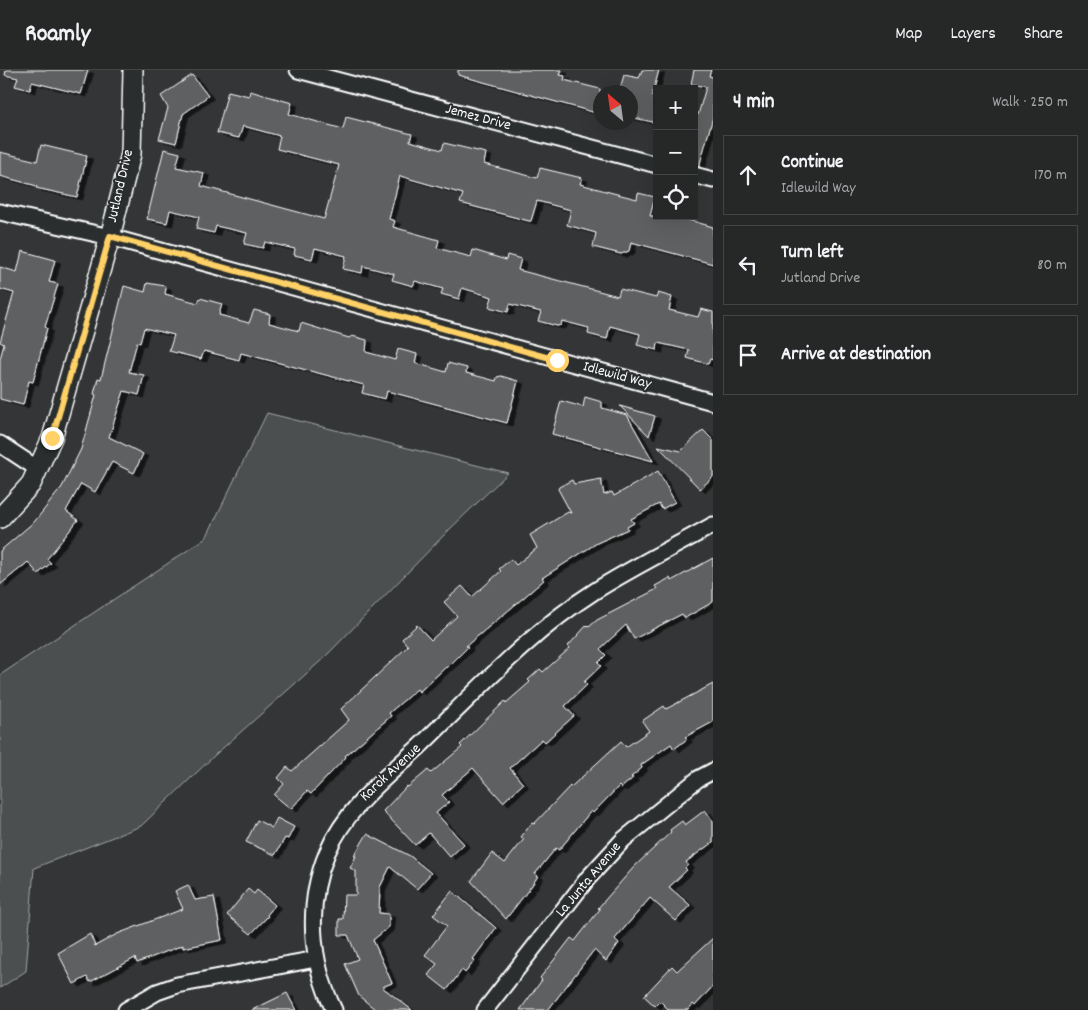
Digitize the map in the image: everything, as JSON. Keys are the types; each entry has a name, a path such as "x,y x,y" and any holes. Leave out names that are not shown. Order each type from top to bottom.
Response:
{"street":[{"name":"Jutland Drive","path":"0,518 30,484 52,438 110,236 131,154 133,70"},
{"name":"Jemez Drive","path":"298,70 653,164"},
{"path":"698,176 713,180"},
{"name":"Idlewild Way","path":"0,212 110,236 713,402"},
{"path":"0,444 38,469"},
{"name":"Karok Avenue","path":"334,1010 324,988 316,959 313,921 319,876 328,852 353,808 539,633 594,592 713,525"},
{"name":"La Junta Avenue","path":"486,1010 588,878 623,840 698,779 713,771"},
{"path":"126,1010 157,992 177,985 316,959"}],"shaded area":[{"path":"267,413 508,473 449,530 324,658 216,754 141,826 34,868 26,971 0,988 0,675 206,538"}],"building":[{"path":"6,70 88,70 81,94 32,82 30,90 15,86 18,78 5,75"},
{"path":"458,70 562,70 560,75 565,76 564,80 593,87 593,112 458,75"},
{"path":"642,70 659,70 655,85 653,85 653,122 638,119 638,85 621,85 624,75 639,78"},
{"path":"694,70 711,70 709,76 713,77 713,117 699,167 698,115 706,87 691,84"},
{"path":"192,75 208,96 183,114 176,143 159,139 168,108 161,96"},
{"path":"228,91 249,96 250,91 292,103 289,114 343,129 346,117 412,134 410,141 442,150 444,143 486,153 484,164 537,178 540,168 582,178 580,184 613,193 637,199 638,193 653,197 650,216 653,216 653,220 689,220 713,227 713,264 631,242 629,251 621,254 593,247 596,233 567,225 571,210 537,201 531,221 529,221 460,203 463,194 400,176 389,219 395,221 393,227 439,240 437,248 471,257 473,250 506,260 507,255 521,259 518,270 618,296 620,289 656,298 658,293 672,297 669,310 698,317 701,309 713,312 713,360 710,359 708,364 687,358 689,350 658,343 657,350 637,345 640,334 610,326 607,339 588,334 589,328 562,321 561,325 557,326 538,321 541,312 510,304 508,312 489,307 492,297 462,288 459,299 441,294 443,289 415,281 413,286 392,280 394,274 363,266 362,273 343,269 346,256 315,248 312,259 294,255 295,249 265,242 263,248 244,244 247,233 216,226 214,233 196,229 199,217 170,210 167,223 147,219 164,149 180,153 176,167 204,173 201,186 324,219 339,165 277,149 280,136 243,126 239,138 217,133"},
{"path":"41,145 87,156 77,197 36,188 37,186 0,176 0,152 37,161"},
{"path":"22,251 55,260 49,282 58,284 45,327 47,328 33,382 29,381 23,405 0,399 0,359 4,344 0,342 14,293 0,289 0,267 17,272"},
{"path":"147,283 165,286 165,294 198,303 200,298 222,304 219,315 249,323 254,310 270,314 269,323 299,331 301,323 349,338 352,336 367,340 366,352 395,360 398,349 417,354 415,363 446,372 448,363 467,368 466,373 496,381 497,377 501,376 518,381 507,423 387,391 385,399 362,393 364,385 241,353 239,360 204,351 201,359 169,351 174,335 144,328 140,343 137,342 129,372 144,375 139,395 124,391 109,437 143,454 134,473 112,462 95,492 81,484 66,511 78,520 47,559 51,563 38,574 28,562 0,585 0,551 35,521 62,487 81,449 96,395 94,394 98,378 101,379 124,286 145,292"},
{"path":"585,397 602,402 602,408 627,415 653,461 552,434 561,401 583,407"},
{"path":"620,406 655,416 649,436"},
{"path":"703,430 713,440 713,477 700,489 658,446 681,451"},
{"path":"658,471 675,502 662,509 659,504 631,519 634,523 627,527 628,529 597,543 542,578 544,580 466,646 468,647 447,668 419,692 417,689 389,713 391,716 345,756 311,794 307,791 291,809 274,795 284,784 278,778 287,767 292,771 349,720 341,709 408,646 402,639 417,625 431,640 457,616 444,602 462,586 472,597 501,571 499,569 511,559 516,565 537,548 530,535 568,512 571,513 558,489 559,487 572,480 574,484 601,479 604,495 612,492 614,496"},
{"path":"713,558 713,602 685,618 682,614 634,639 626,625 600,649 606,655 598,663 601,666 584,682 587,685 565,706 574,716 545,742 542,739 510,768 523,784 503,802 473,768 442,795 449,802 436,813 464,844 450,857 429,833 415,845 383,811 407,786 428,770 431,773 462,747 460,745 505,701 506,703 530,682 528,680 540,669 543,672 570,648 568,646 587,625 589,627 597,620 657,589 655,586 670,578 671,581"},
{"path":"713,684 713,722 685,737 687,739 674,749 671,744 641,765 642,768 631,777 633,778 621,788 619,786 593,813 591,811 559,850 556,848 535,874 538,876 506,919 471,881 492,853 505,863 524,839 521,837 532,823 534,824 570,786 621,741 626,747 649,731 642,721 664,706 666,709"},
{"path":"705,810 713,821 713,842 686,862 688,865 685,868 687,870 669,887 690,905 676,921 650,898 615,939 619,943 606,961 594,950 548,1010 520,1010 542,980 540,978 571,938 575,941 600,909 598,908 634,867 671,832 670,830 682,821 685,825"},
{"path":"277,818 294,827 288,839 285,838 275,855 246,842 257,820 272,828"},
{"path":"367,834 410,856 431,873 417,889 390,867 380,887 379,913 389,914 389,927 373,940 392,983 382,987 412,1010 376,1010 359,996 345,964 358,959 348,935 339,935 339,919 343,919 344,895 356,895 356,871 350,868 356,856 354,856"},
{"path":"188,885 195,900 214,897 222,940 183,948 183,945 137,963 135,958 90,982 87,977 74,984 58,953 90,934 95,946 117,934 183,909 175,891"},
{"path":"248,889 254,894 257,890 275,905 268,916 251,934 227,915"},
{"path":"452,891 496,928 465,973 462,970 447,990 428,975 437,964 425,955 447,926 433,915"},
{"path":"713,938 713,986 695,1006 693,1004 688,1010 669,1010 660,1001 655,1006 644,996 672,966 677,971"},
{"path":"287,993 296,1010 252,1010"}],"route":[{"path":"52,438 110,236 557,360"}]}
